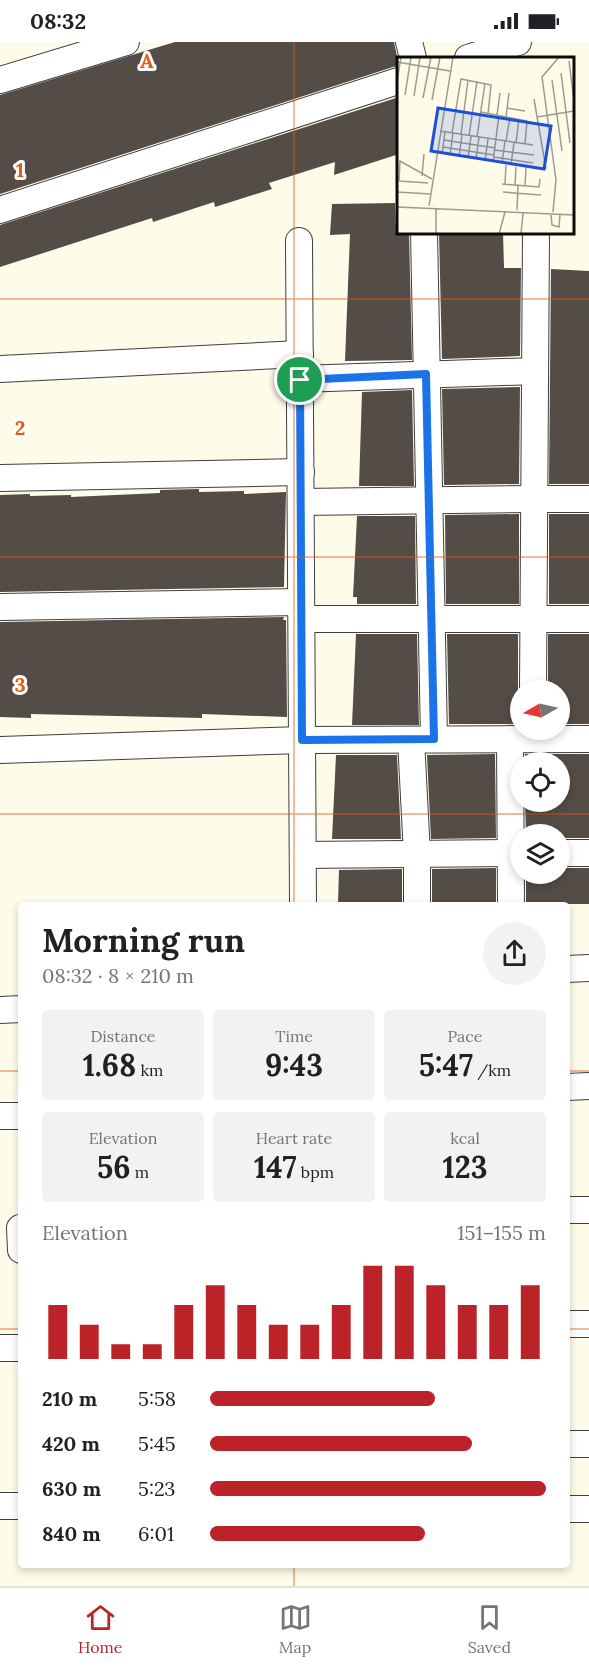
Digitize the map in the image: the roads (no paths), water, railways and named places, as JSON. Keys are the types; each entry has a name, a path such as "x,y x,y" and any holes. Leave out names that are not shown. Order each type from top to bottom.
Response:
{"street":[{"path":"0,80 126,42"},
{"path":"409,42 413,57"},
{"path":"471,57 518,42"},
{"path":"0,210 397,82"},
{"path":"417,902 423,740 432,620 424,234"},
{"path":"533,680 536,234"},
{"path":"299,240 303,902"},
{"path":"0,369 300,367 426,374 535,371"},
{"path":"0,478 301,472"},
{"path":"301,502 589,499"},
{"path":"0,607 302,611 432,620 589,619"},
{"path":"0,750 302,740 423,740 510,737"},
{"path":"570,738 589,739"},
{"path":"517,824 525,740"},
{"path":"303,855 510,853"},
{"path":"570,853 589,853"},
{"path":"511,902 513,884"},
{"path":"570,969 589,968"},
{"path":"0,1010 18,1009"},
{"path":"570,1087 589,1086"},
{"path":"0,1116 18,1116"},
{"path":"570,1210 589,1210"},
{"path":"570,1324 589,1324"},
{"path":"0,1348 18,1348"},
{"path":"570,1444 589,1444"},
{"path":"0,1506 18,1506"},
{"path":"570,1509 589,1509"}]}
